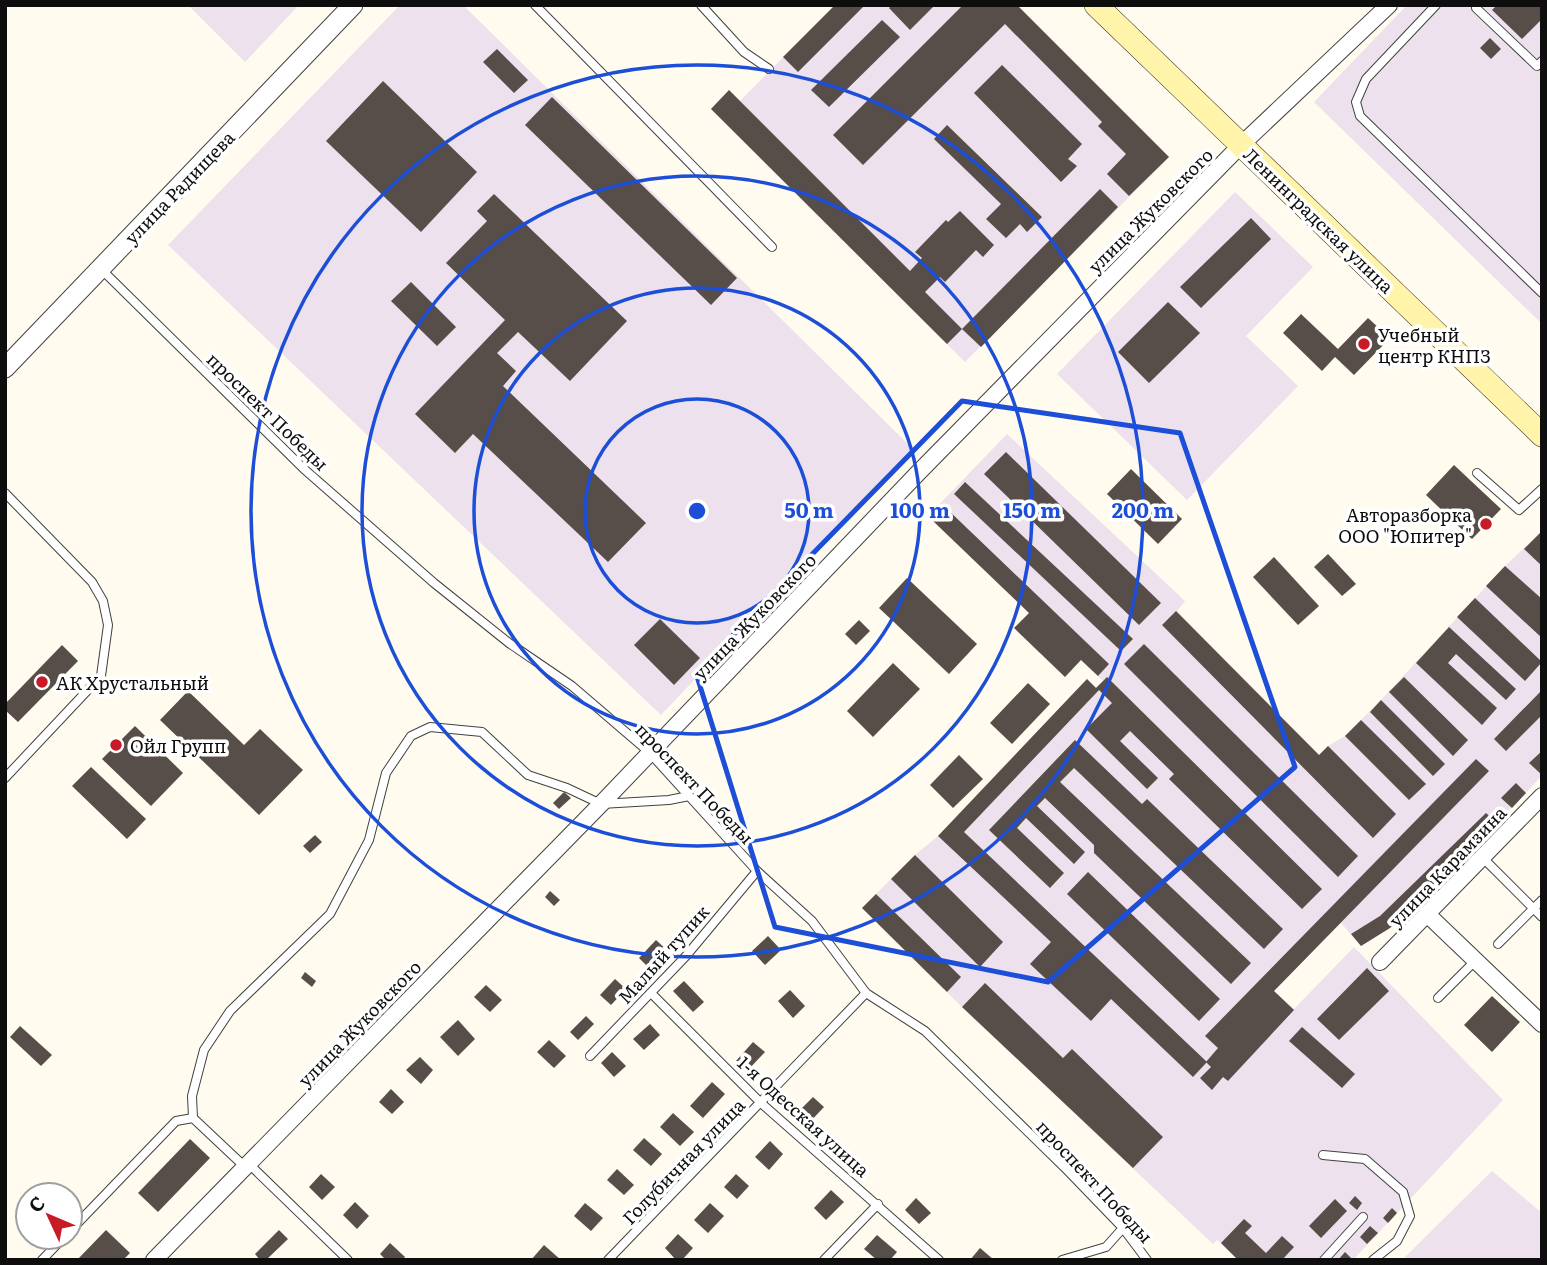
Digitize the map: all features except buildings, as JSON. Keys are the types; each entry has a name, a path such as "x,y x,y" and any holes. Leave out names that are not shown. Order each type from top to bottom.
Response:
{"main road":[{"name":"Ленинградская улица","path":"1096,5 1542,435"}],"street":[{"name":"улица Радищева","path":"5,368 353,5"},
{"name":"улица Жуковского","path":"154,1260 601,804 917,474 1241,145 1389,5"},
{"name":"улица Карамзина","path":"1380,962 1542,796"},
{"path":"1427,914 1542,1024"}],"lane":[{"path":"535,5 772,247"},
{"path":"701,5 744,52 769,69"},
{"path":"1436,5 1366,79 1356,102 1360,116 1542,293"},
{"path":"1476,5 1476,8 1537,66 1542,61"},
{"name":"проспект Победы","path":"101,268 218,386 334,495 434,583 509,643 572,686 649,752 757,871 812,921 866,993 925,1031 1069,1172 1123,1228 1147,1260"},
{"path":"1477,473 1519,510 1542,489"},
{"path":"5,493 92,582 103,601 108,625 101,676 5,778"},
{"path":"348,1260 193,1118 192,1096 204,1050 230,1011 330,914 369,840 386,773 411,736 430,727 482,732 528,775 567,788 601,804 669,800 689,796"},
{"path":"1482,857 1542,917"},
{"name":"Малый тупик","path":"590,1056 686,956 757,871"},
{"path":"1498,944 1542,900"},
{"path":"1438,998 1475,961"},
{"name":"1-я Одесская улица","path":"651,993 761,1103 939,1260"},
{"name":"Голубичная улица","path":"608,1260 866,993"},
{"path":"84,1216 176,1121 193,1118"},
{"path":"1323,1155 1365,1159 1403,1192 1410,1216 1396,1241 1373,1260"},
{"path":"824,1260 878,1204"},
{"path":"1324,1260 1363,1217"},
{"path":"1062,1260 1106,1247 1123,1228"}],"highlighted area":[{"path":"962,401 1180,433 1295,767 1048,982 775,927 696,673"}],"shaded area":[{"path":"188,5 299,5 245,62"},
{"path":"400,5 463,5 913,449 661,715 168,245"},
{"path":"835,5 1017,5 1169,157 965,362 711,109 729,90 740,101"},
{"path":"1407,5 1542,5 1542,324 1314,102"},
{"path":"1235,192 1313,267 1246,336 1298,386 1187,500 1057,374"},
{"path":"1007,434 1185,601 1177,611 1319,755 1345,736 1381,700 1505,566 1542,531 1542,775 1390,928 1361,946 1341,923 1274,991 1294,1009 1354,947 1503,1100 1353,1260 1238,1260 1217,1240 1213,1244 962,1007 862,908 938,836 1087,679 1096,687 1103,681 928,516"},
{"path":"1492,1171 1542,1213 1542,1260 1402,1260"}],"place":[{"name":"Учебный центр КНПЗ","path":"1364,344"},
{"name":"Авторазборка ООО \"Юпитер\"","path":"1486,524"},
{"name":"АК Хрустальный","path":"42,682"},
{"name":"Ойл Групп","path":"116,745"}]}
